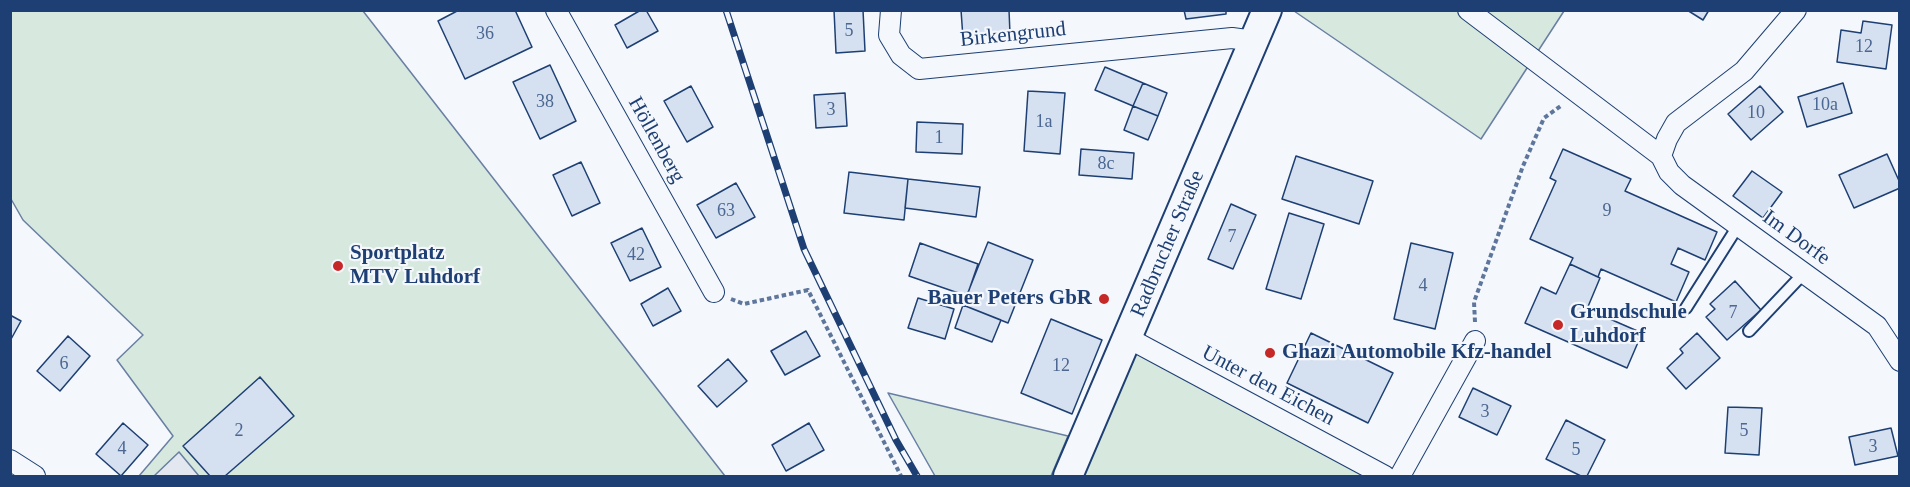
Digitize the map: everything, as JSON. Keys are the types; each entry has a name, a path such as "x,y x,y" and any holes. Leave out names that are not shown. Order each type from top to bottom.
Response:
{"street":[{"name":"Höllenberg","path":"556,10 714,292"},
{"name":"Birkengrund","path":"891,10 889,35 901,55 920,69 1233,38 1254,41"},
{"name":"Radbrucher Straße","path":"1068,477 1267,10"},
{"name":"Im Dorfe","path":"1468,10 1661,156 1669,172 1682,185 1877,326 1899,361"},
{"path":"1661,156 1666,139 1676,123 1744,71 1796,10"},
{"name":"Unter den Eichen","path":"1128,338 1385,477"},
{"path":"1400,477 1475,340"},
{"path":"10,460 35,477"}],"lane":[{"path":"1686,308 1738,226"},
{"path":"1749,331 1804,273"}],"path":[{"path":"1475,340 1474,302 1523,166 1544,118 1578,93"},
{"path":"714,292 744,304 808,290 901,477"}],"shaded area":[{"name":"Sportplatz MTV Luhdorf","path":"11,11 363,11 725,476 139,476 173,436 117,360 143,335 23,220 11,199"},
{"path":"1294,11 1564,11 1481,139"},
{"path":"1133,347 1372,476 1081,476"},
{"path":"888,393 1068,436 1051,476 935,476"},
{"path":"179,452 199,476 154,476"}],"building":[{"path":"459,10 515,10 532,47 465,79 438,21"},
{"path":"641,10 646,10 658,31 627,48 615,25"},
{"path":"834,10 863,10 865,51 836,53"},
{"path":"961,10 1009,10 1010,34 963,38"},
{"path":"1184,10 1226,10 1226,14 1186,19"},
{"path":"1687,10 1709,10 1703,20"},
{"path":"1863,21 1892,25 1886,69 1837,62 1841,30 1861,33"},
{"path":"550,65 576,121 540,139 513,82"},
{"path":"1105,67 1143,83 1133,106 1095,90"},
{"path":"1143,83 1167,93 1158,116 1133,106"},
{"path":"1843,83 1852,113 1807,127 1798,97"},
{"path":"691,86 713,127 687,142 664,101"},
{"path":"1760,86 1783,112 1751,140 1728,114"},
{"path":"1028,91 1065,93 1060,154 1024,151"},
{"path":"845,93 847,126 816,128 814,95"},
{"path":"1133,106 1158,116 1148,140 1124,130"},
{"path":"917,122 963,124 962,154 916,152"},
{"path":"1081,149 1134,153 1132,179 1079,175"},
{"path":"1563,149 1631,179 1625,191 1717,232 1705,260 1678,248 1671,264 1689,272 1676,302 1601,269 1598,277 1570,264 1573,258 1530,239 1556,181 1550,178"},
{"path":"1887,154 1900,188 1854,208 1839,175"},
{"path":"1296,156 1373,181 1359,224 1282,199"},
{"path":"581,162 600,203 572,216 553,175"},
{"path":"1752,171 1782,192 1763,218 1733,196"},
{"path":"849,172 908,179 904,220 844,213"},
{"path":"908,179 980,187 976,217 905,208"},
{"path":"736,183 755,217 716,238 697,205"},
{"path":"1231,204 1256,215 1233,269 1208,259"},
{"path":"1289,213 1324,224 1301,299 1266,289"},
{"path":"642,228 661,267 630,281 611,243"},
{"path":"988,242 1033,260 1008,323 963,305"},
{"path":"920,243 978,264 967,296 909,276"},
{"path":"1411,243 1453,253 1435,329 1394,319"},
{"path":"1570,264 1600,278 1587,309 1642,333 1627,368 1525,323 1541,287 1556,294"},
{"path":"1735,281 1761,310 1727,340 1706,317 1715,309 1710,304"},
{"path":"668,288 681,311 653,326 641,304"},
{"path":"918,298 954,309 945,339 908,328"},
{"path":"963,305 1001,320 992,342 955,328"},
{"path":"10,315 21,321 10,341"},
{"path":"1051,319 1102,340 1072,414 1021,393"},
{"path":"806,331 820,356 785,375 771,351"},
{"path":"1311,333 1393,373 1368,423 1287,383"},
{"path":"1697,333 1720,358 1686,389 1667,368 1683,353 1680,349"},
{"path":"68,336 90,356 60,391 37,371"},
{"path":"728,359 747,381 717,407 698,386"},
{"path":"260,377 294,416 225,476 210,476 183,446"},
{"path":"1473,388 1511,406 1497,435 1459,417"},
{"path":"1728,407 1762,408 1759,455 1725,453"},
{"path":"1566,420 1605,440 1587,476 1581,476 1546,459"},
{"path":"123,423 148,445 121,476 96,454"},
{"path":"809,423 824,450 786,471 772,445"},
{"path":"1891,428 1898,456 1855,465 1849,437"}],"railway":[{"path":"726,10 804,249 896,440 917,476"}],"place":[{"name":"Sportplatz MTV Luhdorf","path":"338,266"},
{"name":"Bauer Peters GbR","path":"1104,299"},
{"name":"Grundschule Luhdorf","path":"1558,325"},
{"name":"Ghazi Automobile Kfz-handel","path":"1270,353"}]}
